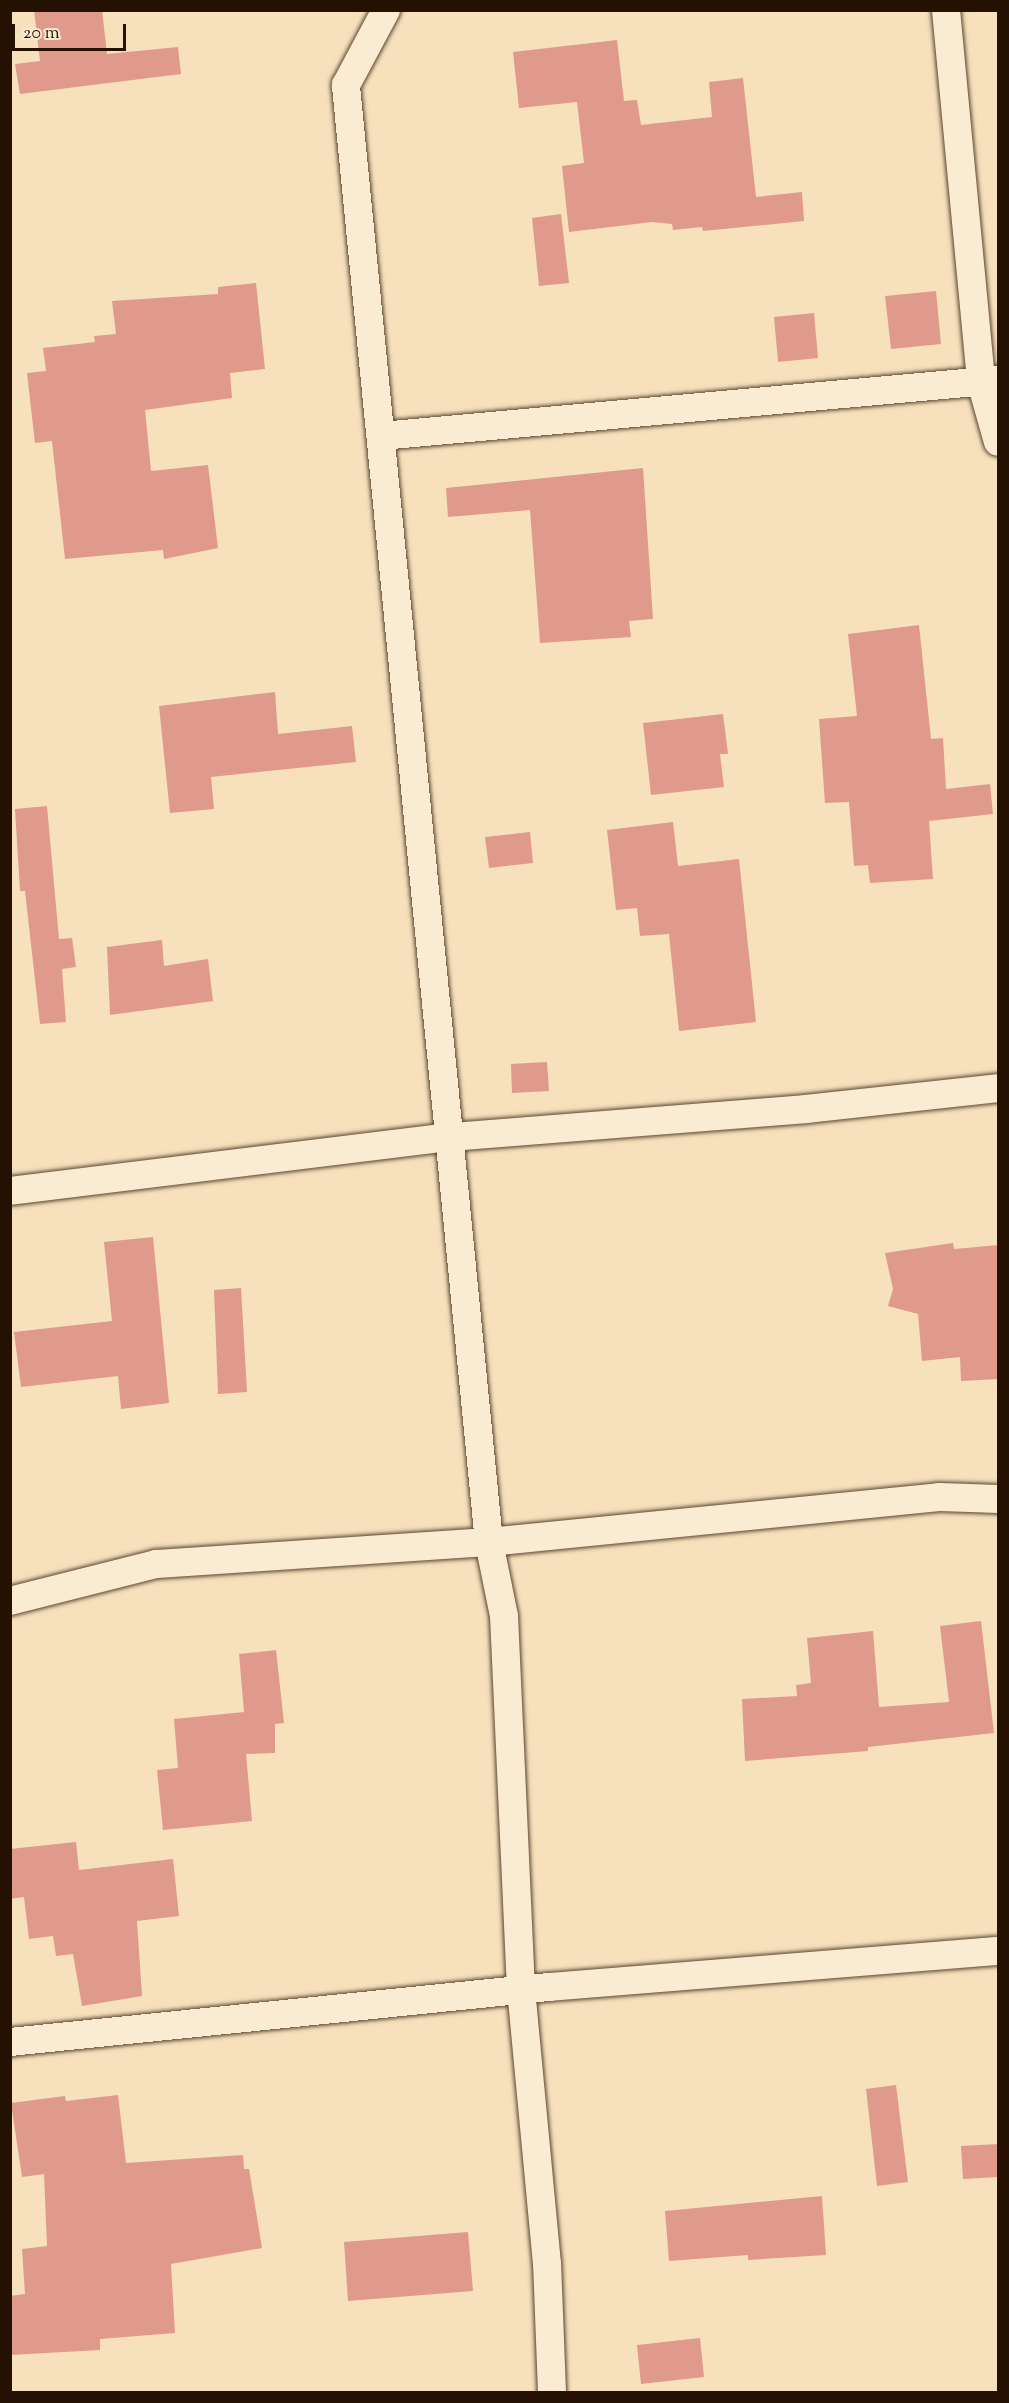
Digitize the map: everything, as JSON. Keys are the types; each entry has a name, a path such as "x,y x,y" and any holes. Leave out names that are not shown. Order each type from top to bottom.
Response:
{"street":[{"path":"386,10 346,85 452,1137 489,1542 504,1616 521,1990 547,2264 552,2392"},
{"path":"946,10 999,442"},
{"path":"381,436 990,381"},
{"path":"10,1191 452,1137 806,1109 999,1088"},
{"path":"10,1601 156,1564 489,1542 939,1497 999,1499"},
{"path":"10,2042 521,1990 999,1951"}],"building":[{"path":"34,10 102,10 107,54 178,47 181,74 20,94 15,64 40,61"},
{"path":"617,40 624,101 637,100 641,125 712,117 709,82 743,78 756,197 802,192 804,221 703,231 702,227 673,230 672,224 652,222 569,232 562,166 584,163 577,102 519,108 513,52"},
{"path":"561,214 569,283 539,286 532,218"},
{"path":"256,283 265,369 230,373 232,398 145,410 151,471 208,465 218,548 164,559 163,550 65,559 52,441 35,443 27,373 46,371 43,348 95,342 94,336 116,334 112,301 218,294 218,287"},
{"path":"936,291 941,344 891,349 885,296"},
{"path":"814,313 818,358 778,362 774,317"},
{"path":"643,468 653,619 629,621 631,637 540,643 530,510 448,517 446,488"},
{"path":"919,625 931,739 943,738 946,789 990,784 993,814 929,821 933,879 870,883 868,865 854,866 849,802 825,803 819,719 857,716 848,634"},
{"path":"275,692 278,734 352,726 356,762 211,777 214,809 170,813 159,706"},
{"path":"723,714 728,754 720,754 724,787 651,795 643,723"},
{"path":"47,806 59,939 72,938 76,967 62,969 66,1022 40,1024 25,891 20,891 15,809"},
{"path":"673,822 678,866 739,859 756,1022 679,1031 669,934 640,936 637,908 616,910 607,830"},
{"path":"530,832 533,863 489,868 485,837"},
{"path":"162,940 164,966 208,959 213,1001 110,1015 107,947"},
{"path":"547,1062 549,1091 512,1093 511,1064"},
{"path":"153,1237 169,1403 121,1409 118,1376 21,1387 14,1332 112,1321 104,1242"},
{"path":"953,1243 954,1249 999,1245 999,1379 961,1381 960,1357 922,1361 918,1314 888,1306 893,1289 885,1253"},
{"path":"241,1288 247,1392 218,1394 214,1290"},
{"path":"981,1621 994,1733 868,1747 868,1751 745,1761 742,1699 797,1696 796,1685 811,1683 807,1638 873,1631 879,1707 949,1702 940,1626"},
{"path":"276,1650 284,1723 275,1724 275,1753 246,1754 252,1821 163,1830 157,1770 178,1768 174,1719 244,1712 239,1654"},
{"path":"76,1842 79,1870 173,1859 179,1916 137,1921 142,1996 82,2006 73,1954 56,1956 53,1936 29,1939 24,1897 10,1899 10,1849"},
{"path":"896,2085 908,2182 877,2186 866,2089"},
{"path":"118,2095 126,2163 243,2155 244,2169 249,2169 262,2248 171,2264 175,2333 100,2339 100,2350 10,2355 10,2296 25,2294 22,2249 47,2246 44,2174 22,2177 11,2103 65,2096 66,2101"},
{"path":"999,2144 999,2177 963,2179 961,2146"},
{"path":"822,2196 826,2255 748,2260 748,2255 669,2261 665,2211"},
{"path":"468,2232 473,2291 348,2301 344,2242"},
{"path":"700,2338 704,2377 641,2384 637,2345"}]}
